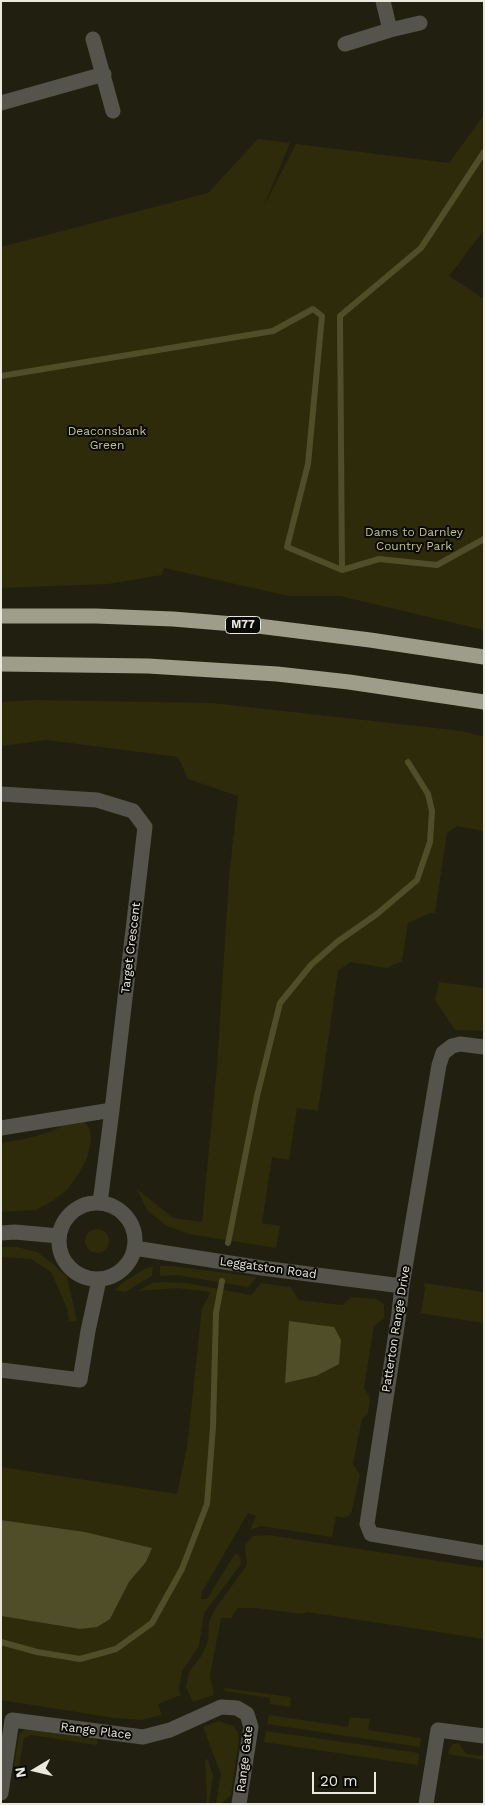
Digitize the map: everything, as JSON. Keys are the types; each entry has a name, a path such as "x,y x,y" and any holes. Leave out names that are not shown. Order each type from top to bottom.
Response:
{"highway":[{"name":"M77","path":"1,616 96,616 258,626 484,657"},
{"path":"1,664 148,666 277,674 349,682 484,702"}],"street":[{"path":"383,1 390,30"},
{"path":"345,44 420,23"},
{"path":"93,39 113,111"},
{"path":"1,103 104,74"},
{"name":"Target Crescent","path":"1,794 97,800 133,811 146,827 100,1203"},
{"name":"Patterton Range Drive","path":"484,1047 460,1044 452,1046 444,1053 439,1066 402,1286 368,1530 371,1534 484,1553"},
{"path":"1,1128 112,1110"},
{"path":"100,1203 113,1206 123,1214 130,1224 134,1236 134,1248 130,1260 122,1270 112,1277 99,1280 86,1278 73,1272 64,1262 59,1249 59,1236 62,1225 69,1215 78,1208 100,1203"},
{"path":"1,1233 15,1232 59,1236"},
{"name":"Leggatston Road","path":"134,1248 262,1268 402,1286"},
{"path":"1,1370 80,1380 99,1280"},
{"name":"Range Place","path":"1,1793 12,1720 143,1736 170,1730 221,1707 238,1708 247,1714"},
{"name":"Range Gate","path":"239,1804 251,1727 247,1714"},
{"path":"426,1804 438,1730 484,1736"}],"green space":[{"path":"484,115 484,230 449,276 484,299 484,630 340,596 289,596 164,568 162,575 108,584 1,588 1,247 208,193 258,139 290,143 263,208 296,144 449,163"},
{"path":"34,700 212,703 462,731 484,737 484,831 457,826 447,833 435,913 430,913 408,923 402,961 387,968 350,962 338,971 318,1111 297,1108 289,1160 272,1157 262,1223 280,1226 276,1248 189,1234 167,1226 147,1210 137,1189 173,1218 202,1222 217,1067 229,877 238,796 188,779 178,757 47,740 1,746 1,702"},
{"path":"439,982 484,988 484,1031 455,1030 435,1000"},
{"path":"84,1121 90,1129 91,1138 88,1156 68,1189 54,1200 36,1210 1,1212 1,1143 25,1139 50,1132 64,1125"},
{"path":"97,1229 106,1232 109,1241 106,1250 97,1253 88,1250 85,1241 88,1232"},
{"path":"1,1247 17,1247 37,1252 67,1277 77,1321 69,1321 67,1308 51,1272 31,1259 1,1257"},
{"path":"153,1266 152,1276 125,1292 115,1290 126,1280"},
{"path":"160,1266 257,1277 248,1287 177,1275 160,1276"},
{"path":"152,1283 186,1283 251,1295 261,1283 290,1287 299,1300 342,1305 352,1297 376,1299 384,1304 384,1318 374,1326 364,1388 370,1397 368,1413 362,1419 353,1464 360,1475 351,1514 345,1518 336,1516 332,1537 261,1526 250,1530 256,1516 248,1513 202,1592 201,1599 207,1599 236,1553 240,1557 241,1564 204,1613 199,1646 182,1671 179,1689 181,1695 158,1704 162,1715 141,1720 114,1718 1,1700 1,1616 80,1629 110,1619 129,1582 146,1562 152,1548 85,1532 1,1520 1,1467 177,1494 187,1447 202,1308 211,1292 177,1288 138,1291"},
{"path":"423,1283 484,1292 484,1323 419,1313 422,1310 425,1288"},
{"path":"268,1535 484,1568 484,1639 307,1612 303,1614 255,1608 238,1608 231,1618 221,1618 210,1675 214,1695 193,1702 186,1687 189,1672 202,1655 208,1641 209,1622 215,1609 247,1565 245,1545 253,1536"},
{"path":"224,1688 291,1697 290,1707 270,1704 270,1698 225,1691"},
{"path":"269,1715 348,1727 350,1717 370,1719 368,1730 421,1738 420,1747 267,1724"},
{"path":"219,1721 233,1726 238,1732 239,1739 231,1795 221,1804 216,1804 221,1774 203,1727"},
{"path":"30,1729 96,1739 98,1741 97,1745 31,1735 24,1738 19,1767 14,1766 19,1734 24,1730"},
{"path":"266,1731 419,1753 418,1765 264,1742"},
{"path":"458,1743 467,1754 484,1756 484,1760 448,1754 453,1744"},
{"path":"207,1758 213,1775 209,1804 206,1804 205,1762"}],"shaded area":[{"path":"289,1321 334,1327 341,1340 339,1364 316,1376 285,1383"},
{"path":"1,1520 85,1532 152,1548 146,1562 129,1582 110,1619 97,1627 80,1629 1,1616"}],"waterway":[{"path":"342,570 340,316 421,248 484,152"},
{"path":"1,376 273,331 313,309 322,316 308,464 287,547 342,570 379,559 437,565 484,539"},
{"path":"228,1243 257,1096 280,1003 311,965 337,942 377,914 417,880 430,842 432,811 428,794 408,762"},
{"path":"1,1642 37,1652 80,1659 116,1649 152,1623 182,1569 207,1504 213,1427 216,1313 222,1281"}],"park label":[{"name":"Deaconsbank Green","path":"107,438"},
{"name":"Dams to Darnley Country Park","path":"414,539"}]}
